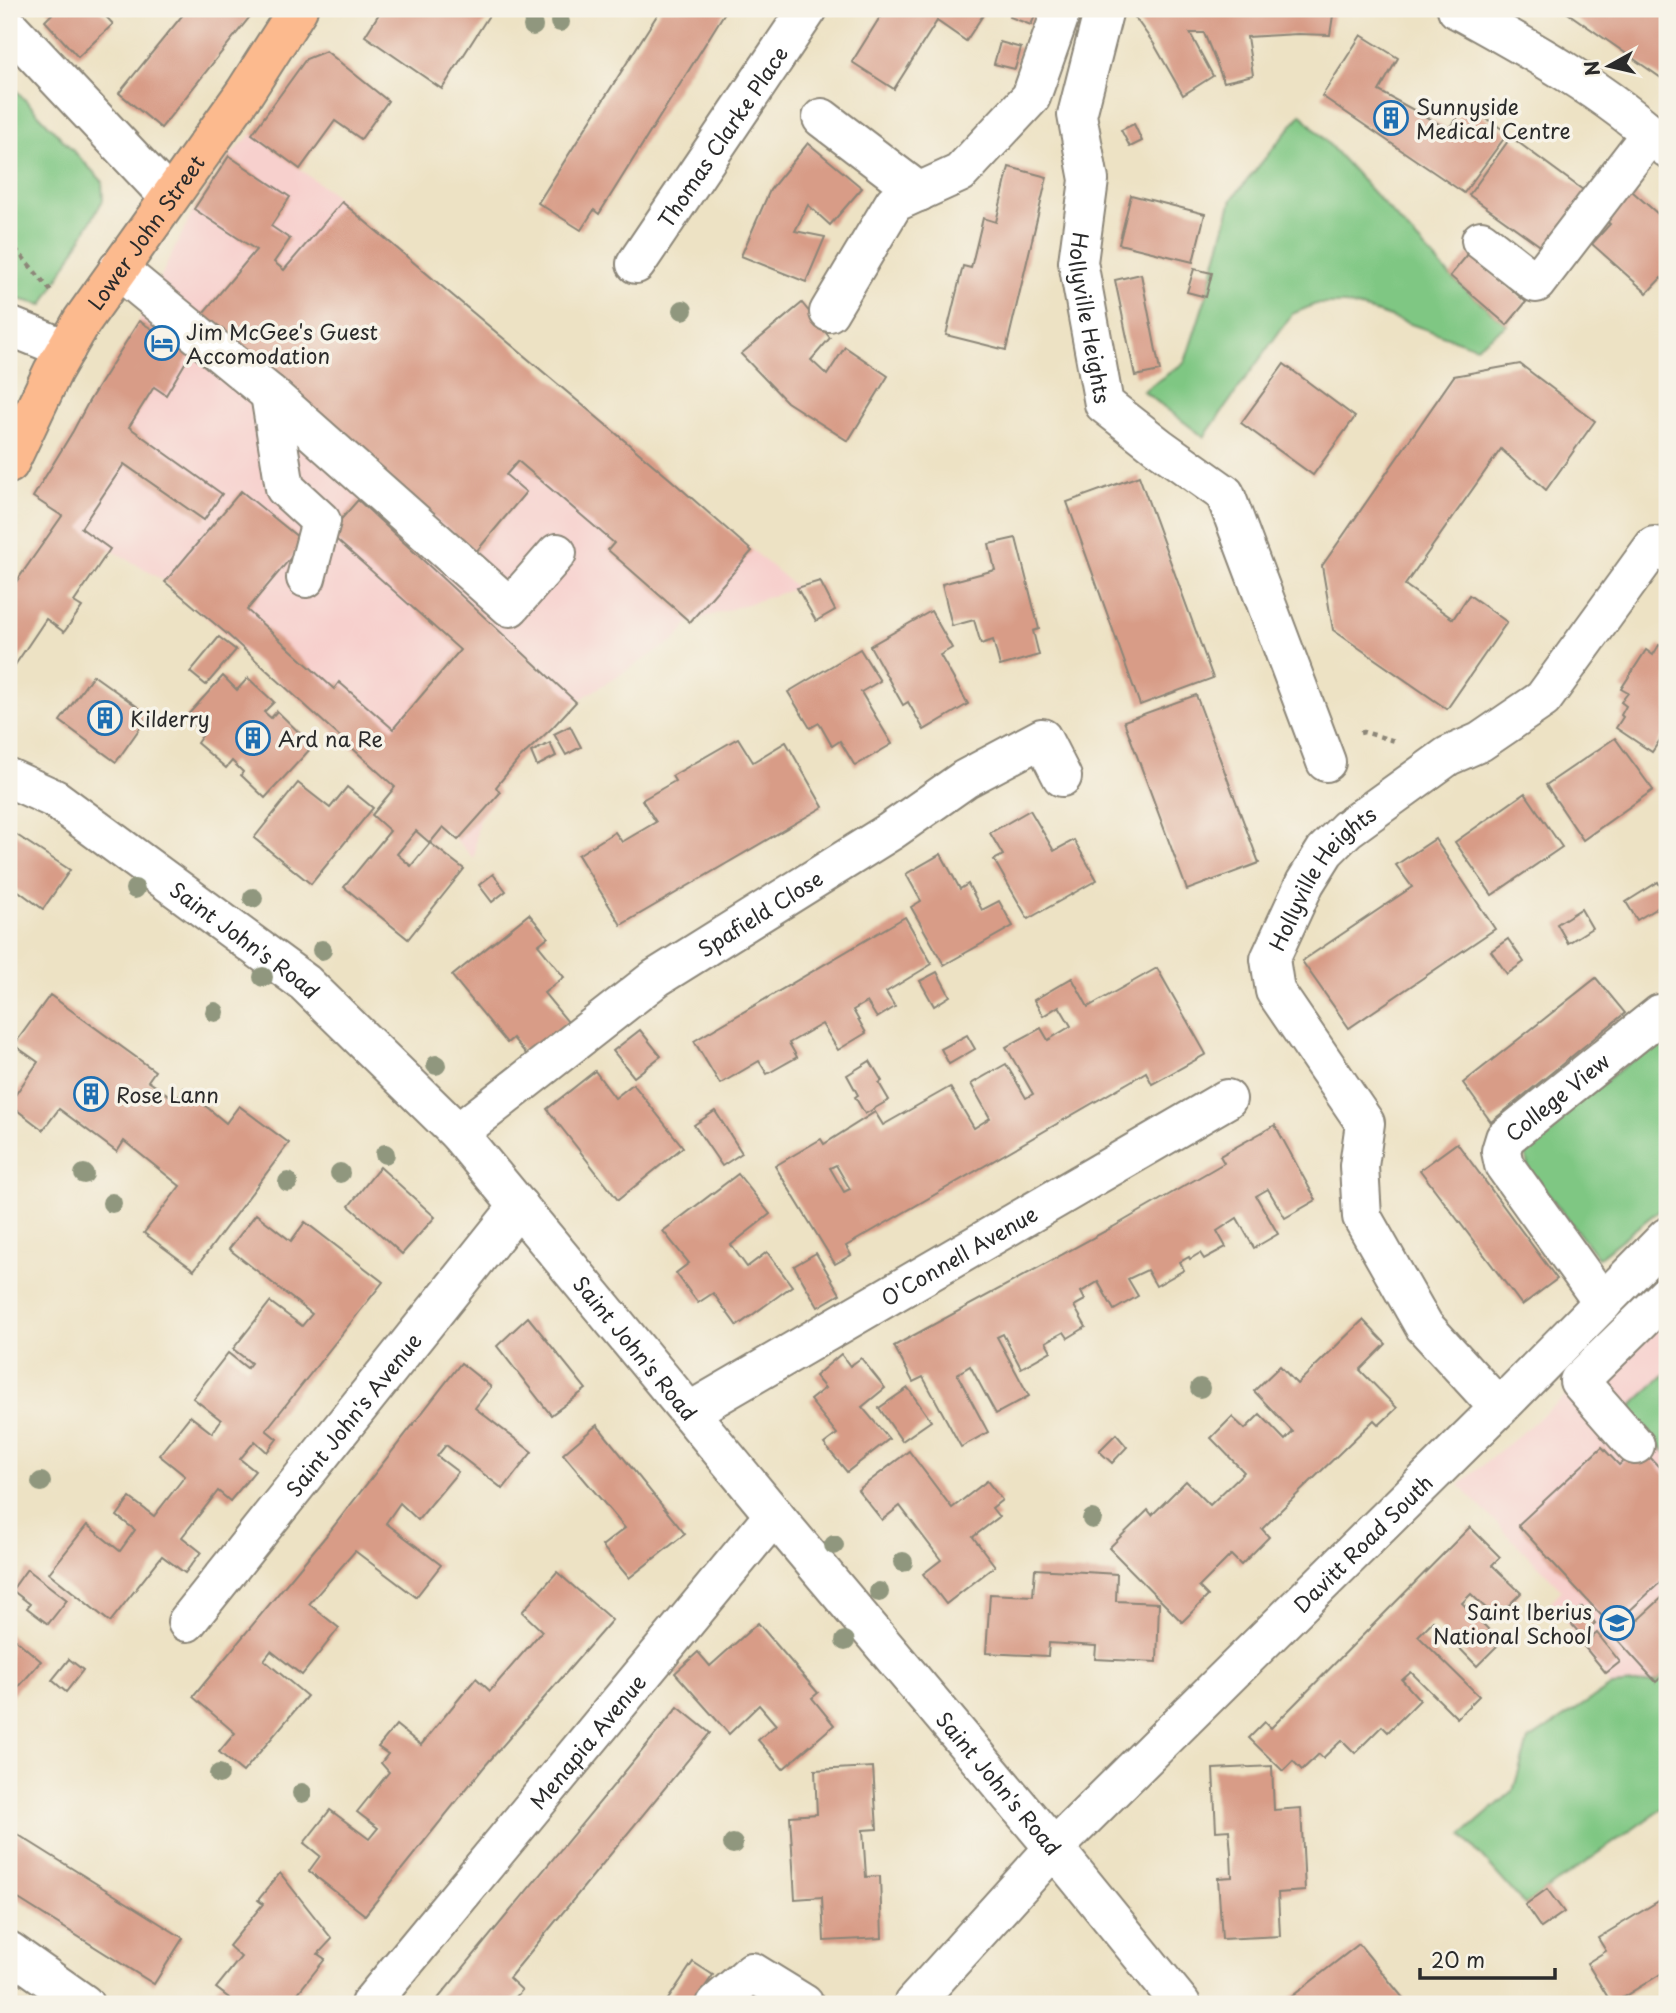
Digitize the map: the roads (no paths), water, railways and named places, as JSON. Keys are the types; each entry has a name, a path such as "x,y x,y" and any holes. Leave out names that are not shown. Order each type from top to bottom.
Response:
{"main road":[{"name":"Lower John Street","path":"9,464 53,371 74,335 245,92 299,9"}],"street":[{"name":"Thomas Clarke Place","path":"636,264 808,9"},
{"path":"830,312 894,203 960,173 1031,97 1062,9"},
{"name":"Hollyville Heights","path":"1104,9 1077,115 1089,180 1078,262 1104,404 1225,494 1322,751"},
{"path":"1457,9 1524,46 1592,90 1659,141 1536,283 1481,240"},
{"path":"9,27 169,197"},
{"path":"822,118 919,192"},
{"path":"118,269 270,394 510,607 557,553"},
{"path":"9,326 74,335"},
{"path":"270,394 285,488 321,521 306,578"},
{"name":"Hollyville Heights","path":"1499,1408 1424,1326 1362,1217 1359,1166 1365,1123 1275,991 1270,959 1305,883 1325,851 1347,829 1448,756 1480,742 1543,699 1654,546 1667,553"},
{"name":"Spafield Close","path":"458,1133 656,978 891,831 965,779 1042,738 1062,777"},
{"name":"Saint John's Road","path":"9,778 55,799 305,983 458,1133 774,1515 1054,1847 1181,2004"},
{"name":"College View","path":"1602,1303 1504,1165 1501,1151 1505,1138 1660,1014 1667,1014"},
{"name":"O'Connell Avenue","path":"690,1412 1227,1099"},
{"name":"Saint John's Avenue","path":"187,1622 519,1206"},
{"name":"Davitt Road South","path":"914,2004 1054,1847 1499,1408 1667,1237"},
{"path":"1635,1445 1579,1381 1667,1295"},
{"name":"Menapia Avenue","path":"370,2004 774,1515"},
{"path":"9,1951 84,2004"},
{"path":"716,2004 751,1972 804,2004"}],"place":[{"name":"Sunnyside Medical Centre","path":"1391,118"},
{"name":"Jim McGee's Guest Accomodation","path":"162,343"},
{"name":"Kilderry","path":"105,718"},
{"name":"Ard na Re","path":"253,738"},
{"name":"Rose Lann","path":"91,1094"},
{"name":"Saint Iberius National School","path":"1617,1623"}]}
